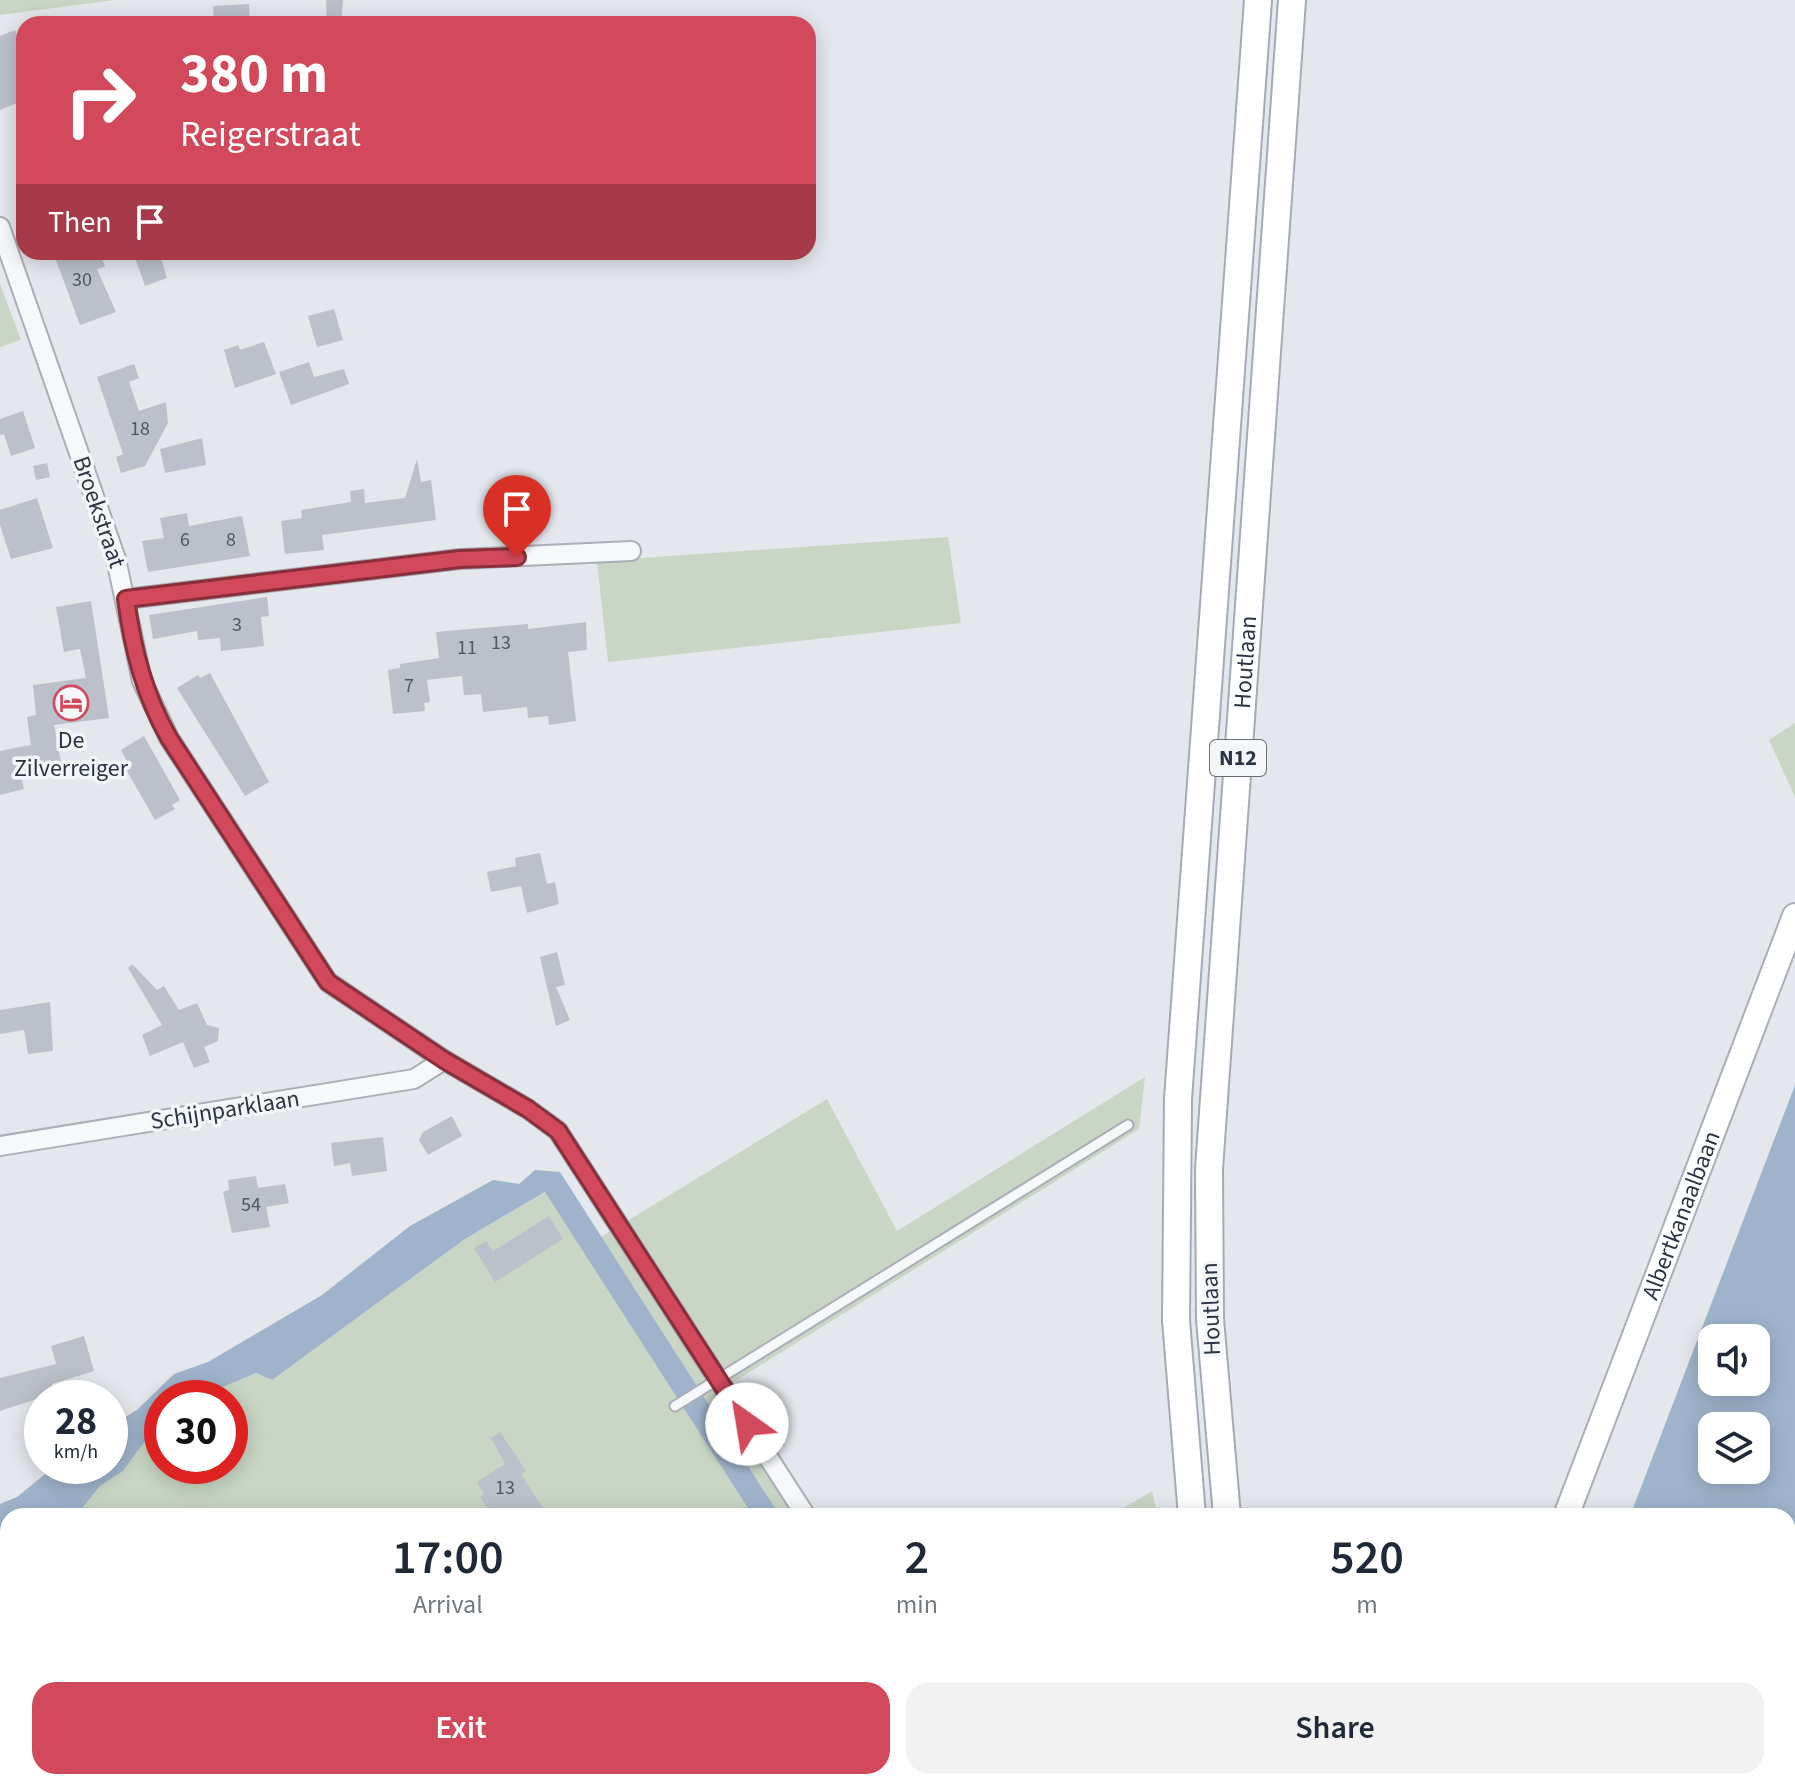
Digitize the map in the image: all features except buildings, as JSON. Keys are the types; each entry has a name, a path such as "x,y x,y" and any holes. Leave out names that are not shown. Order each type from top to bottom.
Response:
{"main road":[{"name":"Houtlaan","path":"1191,1508 1176,1320 1178,1099 1258,0"},
{"name":"Houtlaan","path":"1226,1508 1210,1319 1209,1169 1292,0"}],"street":[{"name":"Broekstraat","path":"0,227 107,533 126,599 137,663 157,718 316,968 340,994 528,1109 558,1131 711,1382 800,1508"},
{"path":"126,599 460,559 631,551"},
{"name":"Albertkanaalbaan","path":"1569,1508 1795,916"},
{"name":"Schijnparklaan","path":"0,1146 414,1079 444,1060"}],"lane":[{"path":"675,1406 1128,1125"}],"green space":[{"path":"0,0 115,0 0,15"},
{"path":"0,284 21,340 0,347"},
{"path":"948,537 961,623 608,662 597,561"},
{"path":"1795,723 1795,797 1769,740"},
{"path":"1145,1077 1139,1129 732,1383 812,1508 775,1508 601,1237 827,1099 897,1231"},
{"path":"546,1192 748,1508 82,1508 103,1484 128,1484 128,1464 144,1442 144,1484 248,1484 248,1380 239,1380 256,1373 272,1380 465,1239"},
{"path":"1152,1491 1156,1508 1123,1508"}],"water":[{"path":"1795,1085 1795,1508 1633,1508 1698,1338 1698,1396 1770,1396 1770,1324 1704,1324"},
{"path":"535,1170 560,1172 775,1508 748,1508 545,1192 465,1239 272,1380 256,1373 239,1380 168,1380 174,1374 208,1362 322,1295 410,1226 493,1180 519,1184"},
{"path":"144,1403 144,1442 128,1464 128,1415"},
{"path":"33,1484 103,1484 82,1508 0,1508 0,1504 17,1497"}],"place":[{"name":"De Zilverreiger","path":"71,703"}],"route":[{"path":"517,557 460,559 126,599 137,663 157,718 316,968 340,994 528,1109 558,1131 574,1151 747,1424"}]}
